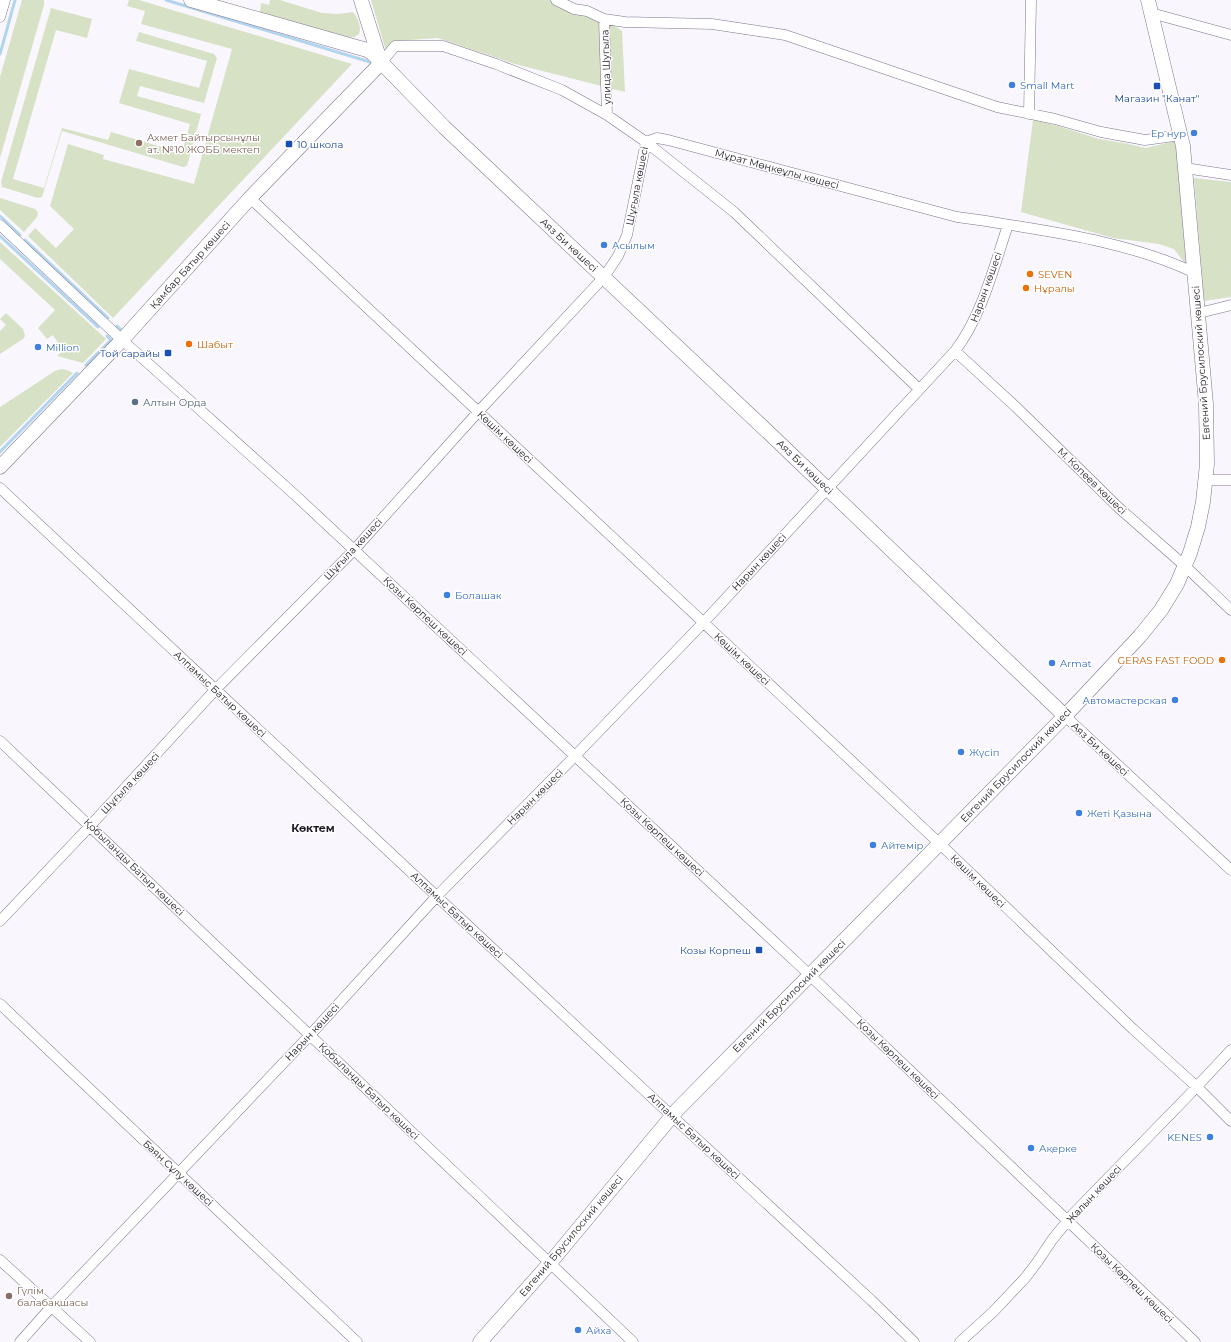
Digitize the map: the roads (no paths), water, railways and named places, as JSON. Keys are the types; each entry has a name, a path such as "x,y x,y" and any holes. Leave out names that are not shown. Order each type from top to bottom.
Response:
{"main road":[{"path":"191,0 355,47 366,43 372,36"},
{"path":"361,0 381,63"},
{"name":"Евгений Брусилоский көшесі","path":"480,1342 550,1263 672,1116 1065,716 1140,636 1161,610 1177,584 1198,527 1203,502 1206,480 1206,404 1183,146 1150,7"},
{"name":"Аяз Би көшесі","path":"355,47 367,50 377,57 381,63 444,127 827,488 1065,716"},
{"name":"Қамбар Батыр көшесі","path":"0,467 122,340 250,198 381,63"}],"street":[{"path":"0,17 4,0"},
{"path":"556,0 574,9 587,11 604,19 624,22 712,24 785,35 997,107 1055,119 1101,132 1145,140 1181,135"},
{"path":"1028,114 1031,0"},
{"path":"1150,7 1231,34"},
{"name":"улица Шугыла","path":"604,19 607,115"},
{"path":"381,63 396,46 443,46 496,64 562,90 607,115 646,142 734,212 919,390"},
{"name":"Мұрат Мөңкеұлы көшесі","path":"646,142 657,138 668,140 957,217 1114,244 1163,259 1195,273"},
{"name":"Шұғыла көшесі","path":"0,921 216,689 354,550 478,412 604,277 618,256 627,235 646,142"},
{"path":"1185,168 1231,175"},
{"name":"Көшім көшесі","path":"250,198 939,844 1133,1029 1197,1087 1231,1121"},
{"name":"Қозы Көрпеш көшесі","path":"0,225 122,340 294,494 575,756 810,976 1195,1342"},
{"name":"Нарын көшесі","path":"20,1342 52,1306 310,1035 437,896 703,623 955,351 966,337 978,313 1008,225"},
{"path":"1199,313 1231,305"},
{"name":"М. Копеев көшесі","path":"955,351 1016,407 1119,508 1231,610"},
{"path":"1206,480 1231,480"},
{"name":"Алпамыс Батыр көшесі","path":"0,488 871,1300 914,1342"},
{"name":"Аяз Би көшесі","path":"1065,716 1231,870"},
{"name":"Қобыланды Батыр көшесі","path":"0,741 633,1342"},
{"name":"Баян Сұлу көшесі","path":"0,1004 357,1342"},
{"name":"Жалын көшесі","path":"960,1342 994,1311 1026,1276 1068,1221 1231,1050"},
{"path":"0,1260 90,1342"}],"waterway":[{"path":"0,54 15,0"},
{"path":"166,0 370,62 373,61"},
{"path":"0,216 20,235"},
{"path":"0,236 98,327"},
{"path":"25,240 108,318"},
{"path":"117,326 121,330"},
{"path":"86,365 111,340 107,336"},
{"path":"0,452 77,373"}],"place":[{"name":"Small Mart","path":"1012,85"},
{"name":"Магазин \"Канат\"","path":"1157,86"},
{"name":"Ер нур","path":"1194,133"},
{"name":"Ахмет Байтырсынұлы ат. №10 ЖОББ мектеп","path":"139,143"},
{"name":"10 школа","path":"289,144"},
{"name":"Асылым","path":"604,245"},
{"name":"SEVEN","path":"1030,274"},
{"name":"Нұралы","path":"1026,288"},
{"name":"Шабыт","path":"189,344"},
{"name":"Million","path":"38,347"},
{"name":"Той сарайы","path":"168,353"},
{"name":"Алтын Орда","path":"135,402"},
{"name":"Болашак","path":"447,595"},
{"name":"GERAS FAST FOOD","path":"1222,660"},
{"name":"Armat","path":"1052,663"},
{"name":"Автомастерская","path":"1175,700"},
{"name":"Жүсіп","path":"961,752"},
{"name":"Жеті Қазына","path":"1079,813"},
{"name":"Айтемір","path":"873,845"},
{"name":"Козы Корпеш","path":"759,950"},
{"name":"KENES","path":"1210,1137"},
{"name":"Ақерке","path":"1031,1148"},
{"name":"Гүлім балабақшасы","path":"9,1296"},
{"name":"Айха","path":"578,1330"}],"district":[{"name":"Көктем","path":"313,828"}]}
